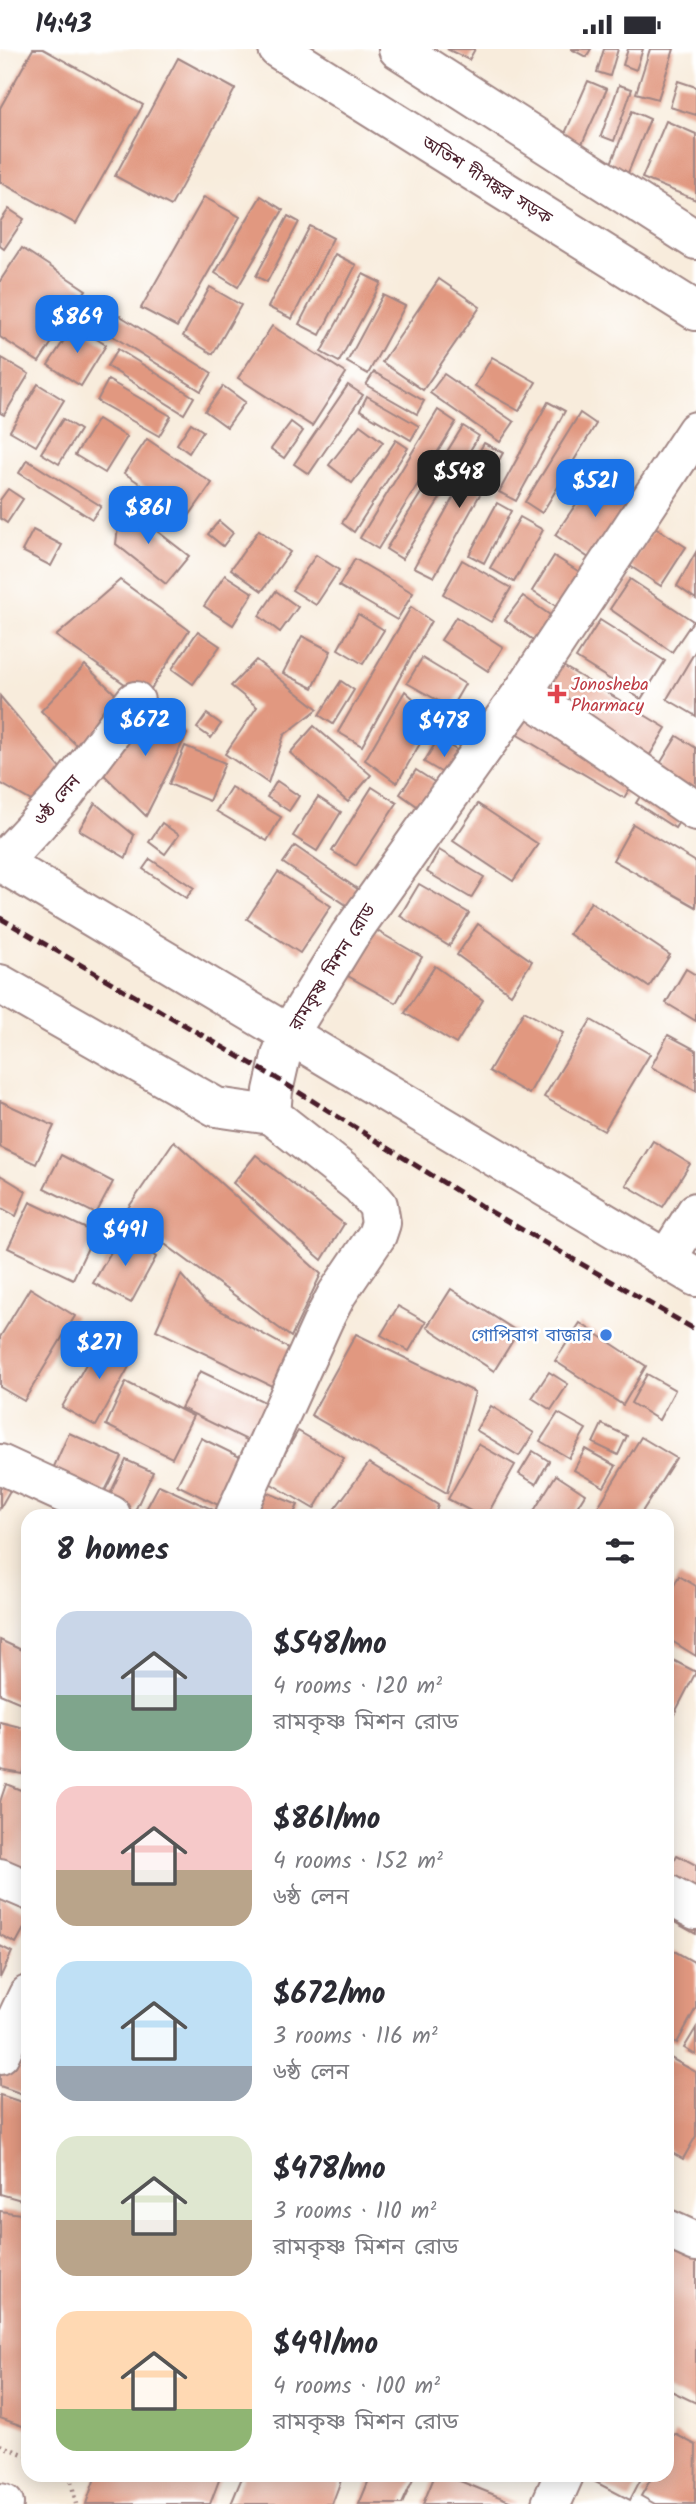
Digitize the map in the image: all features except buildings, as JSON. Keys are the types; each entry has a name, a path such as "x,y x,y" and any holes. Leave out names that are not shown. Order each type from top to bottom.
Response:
{"street":[{"name":"অতিশ দীপঙ্কর সড়ক","path":"278,49 696,311"},
{"path":"398,49 696,240"},
{"name":"রামকৃষ্ণ মিশন রোড","path":"271,1115 273,1091 288,1035 349,936 523,692 695,434"},
{"path":"523,692 696,811"},
{"name":"৬ষ্ঠ লেন","path":"0,862 65,794 135,701"},
{"path":"0,862 681,1269 696,1212"},
{"path":"0,984 216,1107 271,1115 360,1185 378,1205 382,1223 377,1235 337,1294 324,1319 238,1509"},
{"path":"0,1464 98,1509"},
{"path":"0,1878 21,1887"},
{"path":"674,1898 696,1910"},
{"path":"0,2054 21,2011"},
{"path":"674,2232 696,2242"},
{"path":"551,2504 561,2482"}],"path":[{"path":"0,2445 21,2453"},
{"path":"71,2482 76,2504"}],"railway":[{"path":"0,918 276,1078 481,1206 696,1330"}],"place":[{"name":"Jonosheba Pharmacy","path":"557,694"},
{"name":"গোপিবাগ বাজার","path":"606,1335"}]}
